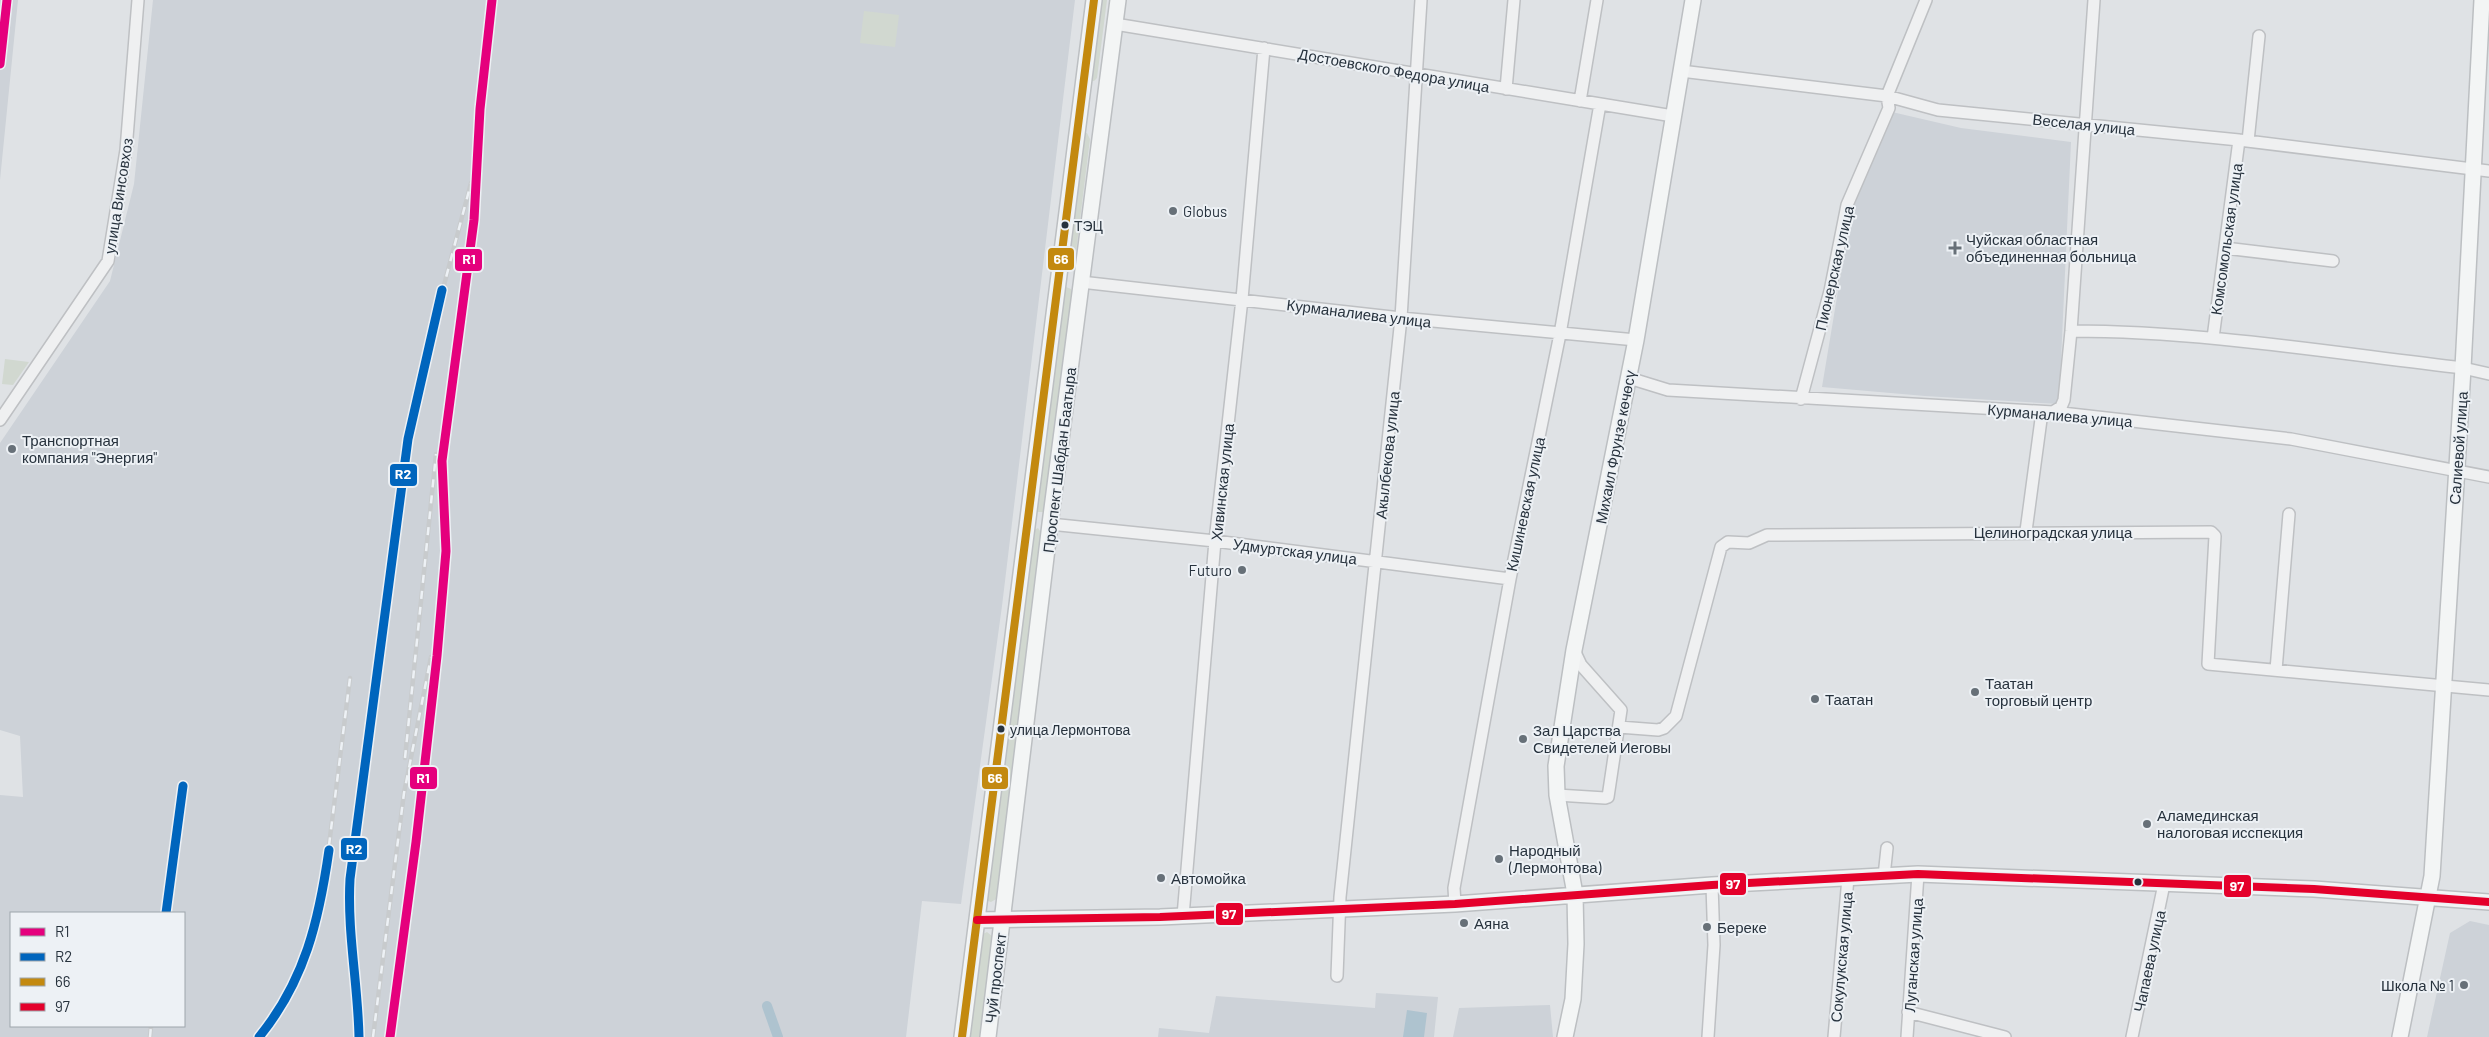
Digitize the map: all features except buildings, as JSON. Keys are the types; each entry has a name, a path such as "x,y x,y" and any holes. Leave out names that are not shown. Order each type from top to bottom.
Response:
{"main road":[{"name":"Проспект Шабдан Баатыра","path":"977,920 1094,0"},
{"name":"Проспект Шабдан Баатыра","path":"1002,920 1050,524 1118,0"},
{"name":"Михаил Фрунзе көчөсү","path":"1565,1037 1573,999 1576,944 1575,894 1557,795 1556,766 1574,650 1636,340 1693,0"},
{"name":"Салиевой улица","path":"2400,1037 2430,896 2463,368 2482,170 2482,0"},
{"path":"1082,89 1106,92"},
{"path":"1078,128 1101,129"},
{"path":"1058,280 1081,282"},
{"path":"1028,521 1050,524"},
{"path":"977,920 1183,916 1455,904 1712,885 1918,874 2430,896 2489,902"},
{"name":"Чуй проспект","path":"962,1037 977,920"},
{"name":"Чуй проспект","path":"988,1037 1002,920"}],"street":[{"name":"улица Винсовхоз","path":"0,420 108,261 126,150 138,0"},
{"name":"Акылбекова улица","path":"1337,976 1340,908 1401,318 1418,74 1421,0"},
{"path":"1506,89 1514,0"},
{"path":"1580,101 1597,0"},
{"name":"Пионерская улица","path":"1801,399 1830,291 1847,205 1889,108 1887,96 1926,0"},
{"path":"2026,532 2048,412 2060,407 2064,400 2087,125 2094,0"},
{"name":"Достоевского Федора улица","path":"1115,24 1673,116"},
{"name":"Комсомольская улица","path":"2213,338 2225,248 2244,140 2259,36"},
{"name":"Хивинская улица","path":"1183,916 1215,541 1242,299 1264,48"},
{"name":"Веселая улица","path":"1681,71 1887,96 1938,110 2244,140 2482,170"},
{"name":"Кишиневская улица","path":"1455,904 1454,888 1510,578 1560,334 1600,104"},
{"path":"2225,248 2333,261"},
{"name":"Курманалиева улица","path":"1081,282 1401,318 1636,340"},
{"path":"2071,331 2137,331 2213,338 2463,368 2489,374"},
{"name":"Курманалиева улица","path":"1629,378 1668,390 2048,412 2291,439 2489,477"},
{"path":"2276,670 2289,514"},
{"name":"Удмуртская улица","path":"1050,524 1215,541 1510,578"},
{"name":"Целиноградская улица","path":"1619,727 1658,730 1664,728 1676,716 1680,709 1721,547 1724,544 1749,543 1767,534 2214,533 2208,664 2489,690"},
{"path":"1557,795 1608,797 1621,710 1581,665 1574,650"},
{"path":"1884,876 1887,848"},
{"name":"Луганская улица","path":"1907,1037 1914,1013 1918,874"},
{"name":"Сокулукская улица","path":"1834,1037 1848,878"},
{"name":"Чапаева улица","path":"2132,1037 2164,884"},
{"path":"1708,1037 1714,945 1712,885"},
{"path":"1914,1013 2005,1037"}],"shaded area":[{"path":"0,0 18,0 0,180"},
{"path":"153,0 1075,0 1002,606 961,904 922,901 906,1037 0,1037 0,795 23,797 20,736 0,730 0,443 110,281 134,184"},
{"path":"1096,0 1107,0 1097,78 1094,81 1090,81"},
{"path":"864,11 899,15 895,47 860,43"},
{"name":"Чуйская областная объединенная больница","path":"1892,112 1961,128 2071,142 2059,404 1925,396 1822,387 1851,213"},
{"path":"1082,133 1087,133 1090,139 1075,260 1073,268 1065,271"},
{"path":"1063,288 1071,289 1072,294 1047,509 1044,512 1035,512"},
{"path":"5,359 29,362 13,385 2,384"},
{"path":"1038,528 1042,534 998,898 991,902 988,901 988,891 1032,531"},
{"name":"Школа № 1","path":"2470,921 2489,925 2489,1037 2427,1037 2450,933"},
{"path":"987,932 993,937 983,1037 967,1037 981,935"},
{"path":"1376,993 1438,997 1434,1037 1158,1037 1159,1028 1209,1033 1216,996 1375,1008"},
{"path":"1550,1005 1553,1037 1453,1037 1459,1008"}],"water":[{"path":"1407,1010 1427,1013 1424,1037 1403,1037"}],"waterway":[{"path":"767,1006 778,1037"}],"railway":[{"path":"460,325 474,220 480,109 492,0"},
{"path":"434,323 471,183"},
{"path":"359,1037 351,938 350,879 408,439 428,348"},
{"path":"390,1037 416,842 437,656 446,551 442,461 456,352"},
{"path":"405,758 436,454"},
{"path":"373,1037 404,793 431,657"},
{"path":"259,1037 278,1014 306,960 322,901 350,678"},
{"path":"166,912 183,786"},
{"path":"150,1037 151,1027"}],"transit line":[{"name":"R1","path":"0,64 7,0"},
{"name":"R1","path":"390,1037 416,842 437,656 446,551 442,461 474,220 480,109 492,0"},
{"name":"66","path":"962,1037 1094,0"},
{"name":"R2","path":"359,1037 351,938 350,879 408,439 442,290"},
{"name":"R2","path":"166,912 183,786"},
{"name":"R2","path":"259,1037 275,1016 288,994 308,949 315,925 329,850"},
{"name":"97","path":"977,920 1160,917 1455,904 1712,885 1918,874 2314,889 2489,902"}],"place":[{"name":"Globus","path":"1173,211"},
{"name":"ТЭЦ","path":"1065,225"},
{"name":"Чуйская областная объединенная больница","path":"1955,248"},
{"name":"Транспортная компания \"Энергия\"","path":"12,449"},
{"name":"Futuro","path":"1242,570"},
{"name":"Таатан торговый центр","path":"1975,692"},
{"name":"Таатан","path":"1815,699"},
{"name":"улица Лермонтова","path":"1001,729"},
{"name":"Зал Царства Свидетелей Иеговы","path":"1523,739"},
{"name":"Аламединская налоговая исспекция","path":"2147,824"},
{"name":"Народный (Лермонтова)","path":"1499,859"},
{"name":"Автомойка","path":"1161,878"},
{"name":"Аяна","path":"1464,923"},
{"name":"Береке","path":"1707,927"},
{"name":"Школа № 1","path":"2464,985"}]}
